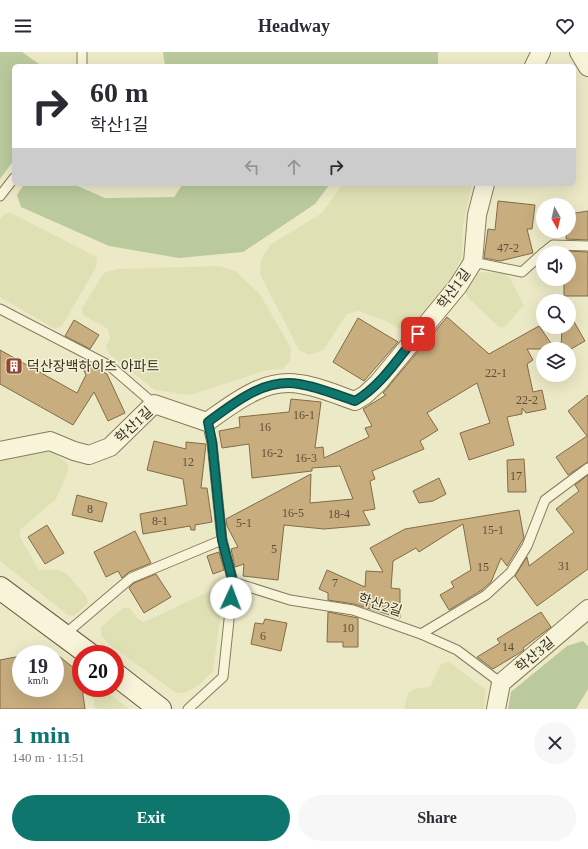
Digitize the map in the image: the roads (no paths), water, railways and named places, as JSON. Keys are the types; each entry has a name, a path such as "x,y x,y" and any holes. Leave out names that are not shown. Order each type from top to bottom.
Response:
{"main road":[{"path":"0,588 77,645"},
{"path":"124,681 160,709"}],"street":[{"path":"535,64 541,52"},
{"path":"579,52 588,68"},
{"name":"학산1길","path":"0,451 50,441 74,451 89,455 110,447 154,404 208,422 247,394 283,382 300,384 355,401 365,395 378,383 458,286 473,262 478,215 485,186"},
{"name":"학산3길","path":"496,709 501,683 588,609"}],"lane":[{"path":"82,52 82,64"},
{"path":"0,196 12,181"},
{"path":"551,246 588,246"},
{"path":"473,262 522,272 536,259"},
{"path":"0,310 110,366 154,404"},
{"path":"188,709 223,677 233,582 222,540 212,442 208,422"},
{"path":"421,634 486,596 511,572 527,546 545,500 588,468"},
{"path":"64,635 131,578 222,540"},
{"name":"학산2길","path":"233,582 290,600 353,610 421,634 457,650 501,683"}],"place":[{"name":"덕산장백하이츠 아파트","path":"14,366"}]}
